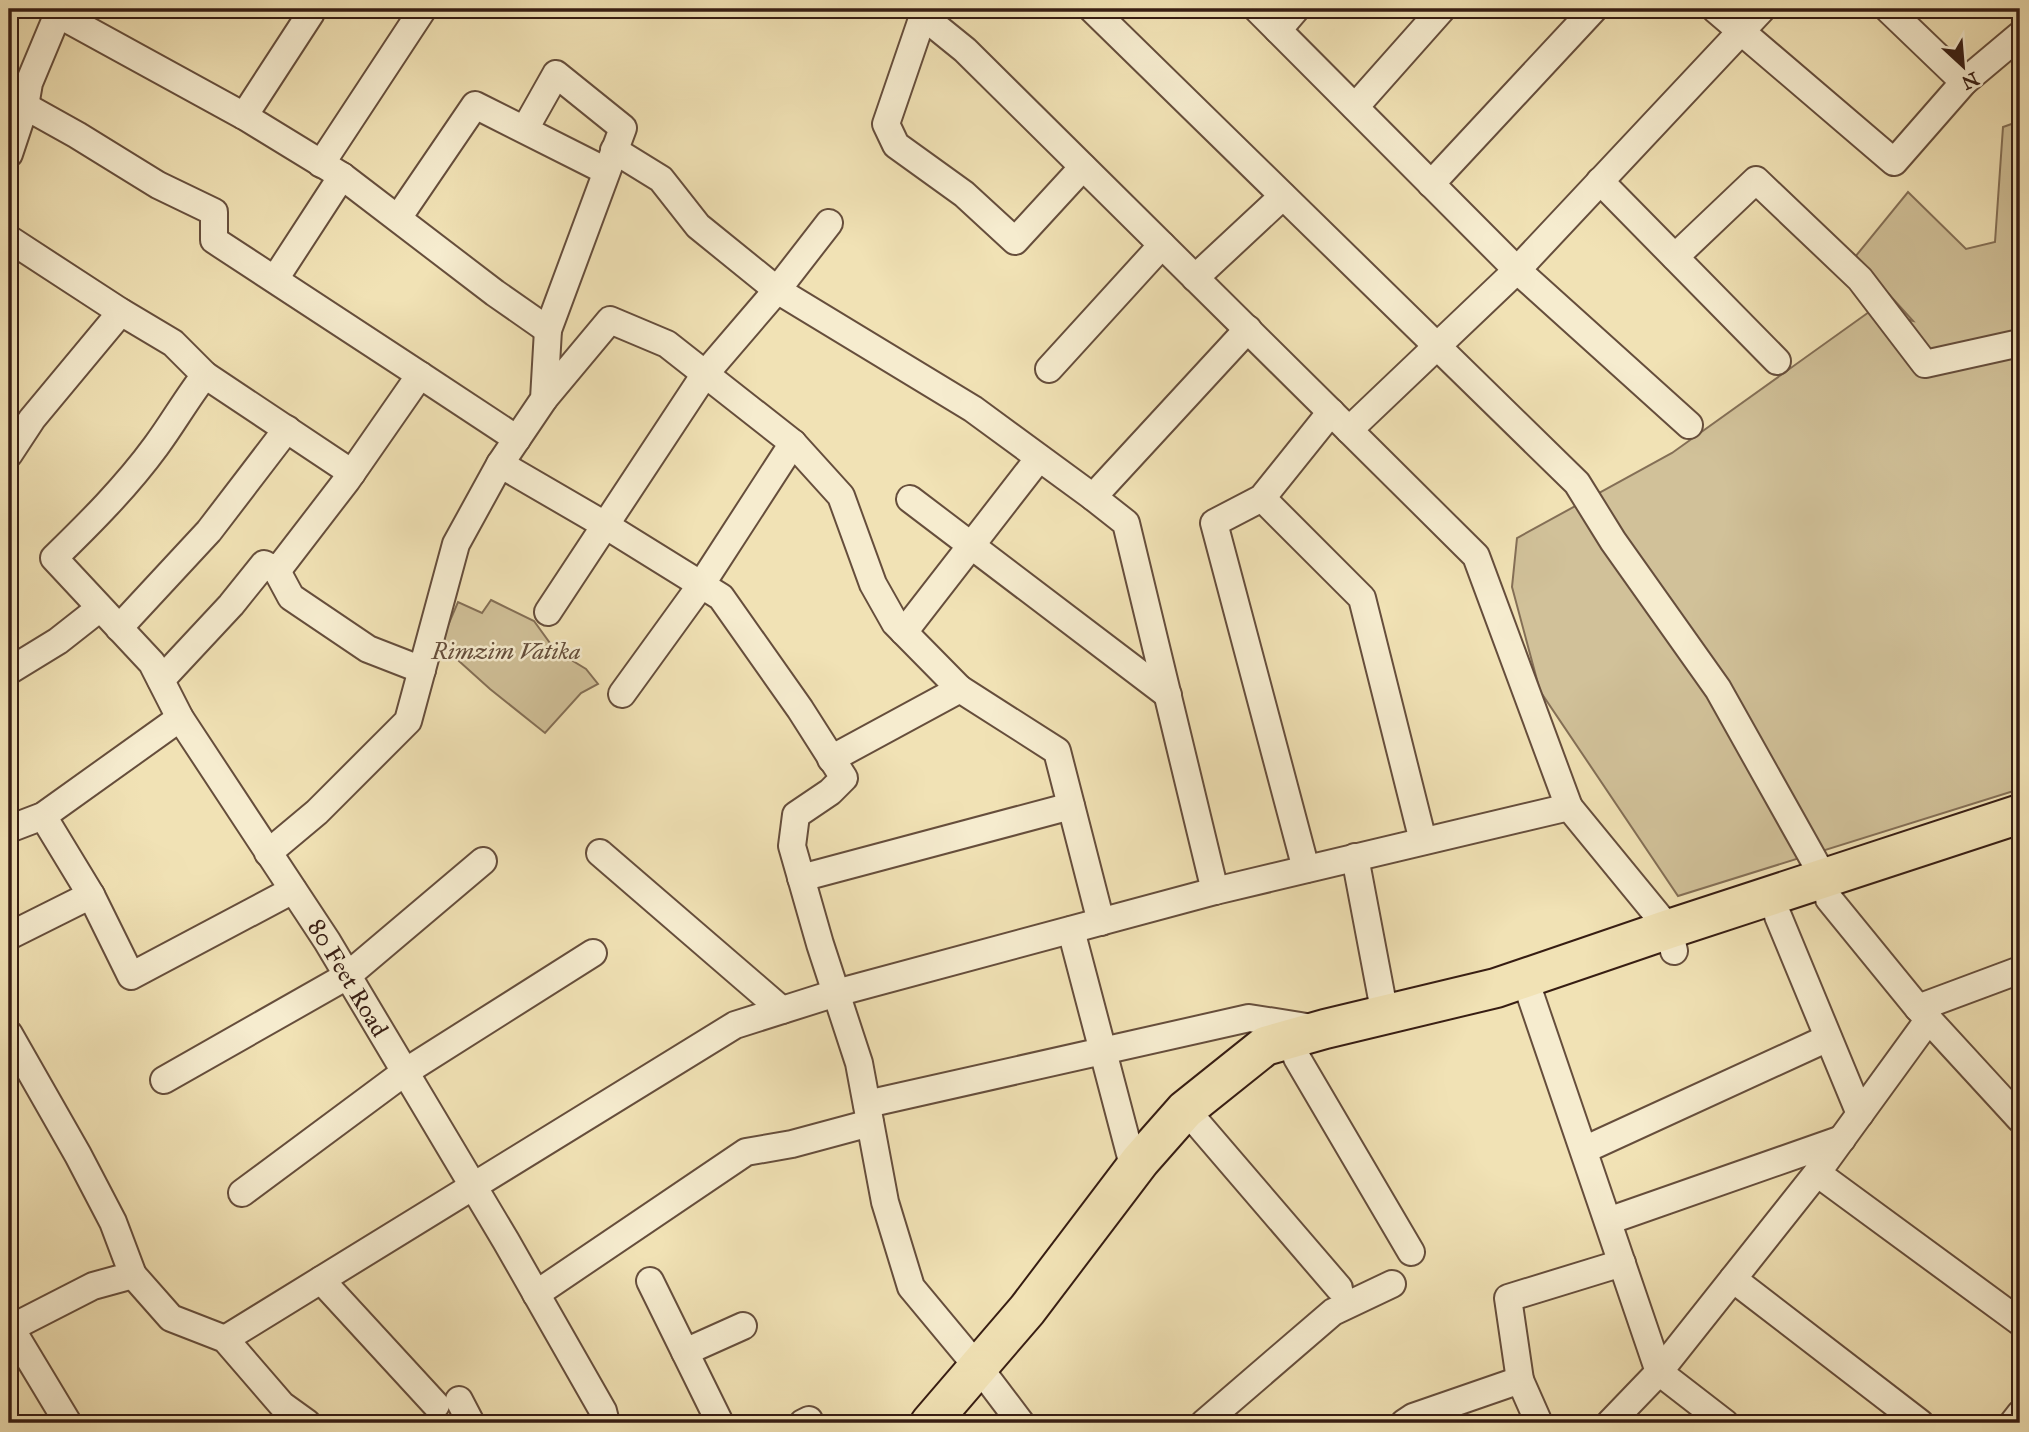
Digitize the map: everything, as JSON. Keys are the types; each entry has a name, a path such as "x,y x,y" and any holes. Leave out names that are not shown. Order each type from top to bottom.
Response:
{"highway":[{"path":"956,1423 984,1374 1027,1310 1134,1169 1185,1110 1265,1046 1496,988 1672,939 1826,888 2020,814"},
{"path":"930,1423 1042,1323 1155,1174 1199,1125 1275,1064 1502,1007 1672,939 1778,916 1826,888 2020,835"}],"street":[{"path":"275,279 331,170 423,9"},
{"path":"1092,9 1577,483 1613,541 1718,689 1826,888 1923,1013 2020,1119"},
{"path":"1257,9 1517,270 1689,425"},
{"path":"1278,30 1296,9"},
{"path":"1355,107 1442,9"},
{"path":"1431,184 1594,9"},
{"path":"1715,9 1894,162 1964,82 2020,35"},
{"path":"1349,430 1517,270 1762,9"},
{"path":"1888,9 1964,82"},
{"path":"1084,168 1015,241 964,194 896,145 886,124 923,12 965,50 1476,556 1569,807 1672,939"},
{"path":"244,116 311,13"},
{"path":"9,154 29,83 57,16 69,20 244,116 331,170 548,330"},
{"path":"525,130 556,74 623,128 548,330 544,399"},
{"path":"398,218 475,105 525,130 661,179 698,226 777,290 973,409 1126,523 1215,891"},
{"path":"24,106 158,185 214,212 214,240 517,439"},
{"path":"1016,247 1084,168"},
{"path":"1675,257 1756,180 1860,279 1924,365 2020,343"},
{"path":"1600,181 1777,361"},
{"path":"1195,278 1283,195"},
{"path":"548,612 705,374 777,290 829,223"},
{"path":"9,239 121,312 173,342 205,375 352,473"},
{"path":"1049,369 1162,245"},
{"path":"9,454 32,419 121,312"},
{"path":"268,853 317,811 408,721 456,544 500,464 544,399 610,320 667,344 793,443 841,496 873,583 895,623 960,689 1057,751 1101,922"},
{"path":"1093,496 1248,330"},
{"name":"80 Feet Road","path":"205,375 156,446 120,491 54,558 152,663 180,718 293,890 405,1072 536,1294 603,1411 606,1423"},
{"path":"277,571 352,473 420,375"},
{"path":"1306,869 1214,523 1262,498 1331,412"},
{"path":"119,628 209,531 287,429"},
{"path":"622,694 701,585 793,443"},
{"path":"904,632 1039,457"},
{"path":"500,464 721,597 800,709 844,778 830,792 796,815 792,846 859,1063 886,1202 911,1287 1021,1423"},
{"path":"1262,498 1363,598 1423,841"},
{"path":"910,499 1168,695"},
{"path":"161,680 231,605 264,564 277,571 291,597 368,649 422,670"},
{"path":"9,671 58,640 100,608"},
{"path":"831,759 960,689"},
{"path":"9,829 43,816 180,718"},
{"path":"801,878 1071,806"},
{"path":"225,1339 735,1026 836,993 1215,891 1569,807"},
{"path":"43,816 91,895 131,976 293,890"},
{"path":"600,853 782,1010"},
{"path":"1355,858 1385,1015"},
{"path":"164,1080 347,976 483,861"},
{"path":"9,936 91,895"},
{"path":"1778,916 1860,1114"},
{"path":"1071,930 1134,1169"},
{"path":"242,1193 405,1072 593,953"},
{"path":"1610,1423 1659,1371 1817,1173 1860,1114 1923,1013 2020,970"},
{"path":"1531,997 1659,1371 1725,1423"},
{"path":"536,1294 746,1152 792,1144 868,1114 1102,1051 1249,1018 1325,1029"},
{"path":"9,1034 113,1222 132,1275 171,1318 225,1339 282,1405 307,1423"},
{"path":"1584,1150 1828,1038"},
{"path":"1297,1058 1411,1252"},
{"path":"1199,1125 1339,1288"},
{"path":"1608,1221 1842,1139"},
{"path":"1817,1173 2020,1322"},
{"path":"1539,1423 1520,1380 1508,1298 1622,1263"},
{"path":"68,1423 9,1328 93,1286 132,1275"},
{"path":"1733,1279 1920,1423"},
{"path":"321,1280 471,1423"},
{"path":"650,1281 720,1423"},
{"path":"1204,1423 1334,1312 1392,1284"},
{"path":"685,1352 743,1326"},
{"path":"1404,1423 1413,1416 1520,1380"},
{"path":"2013,1423 2020,1414"}],"green space":[{"path":"2020,121 2020,789 1678,896 1540,691 1512,587 1517,538 1672,453 1869,312 1913,321 1855,257 1908,192 1966,249 1995,242 2003,127"},
{"name":"Rimzim Vatika","path":"491,600 534,621 555,650 586,669 598,684 581,693 545,733 440,644 458,602 482,613"}]}
